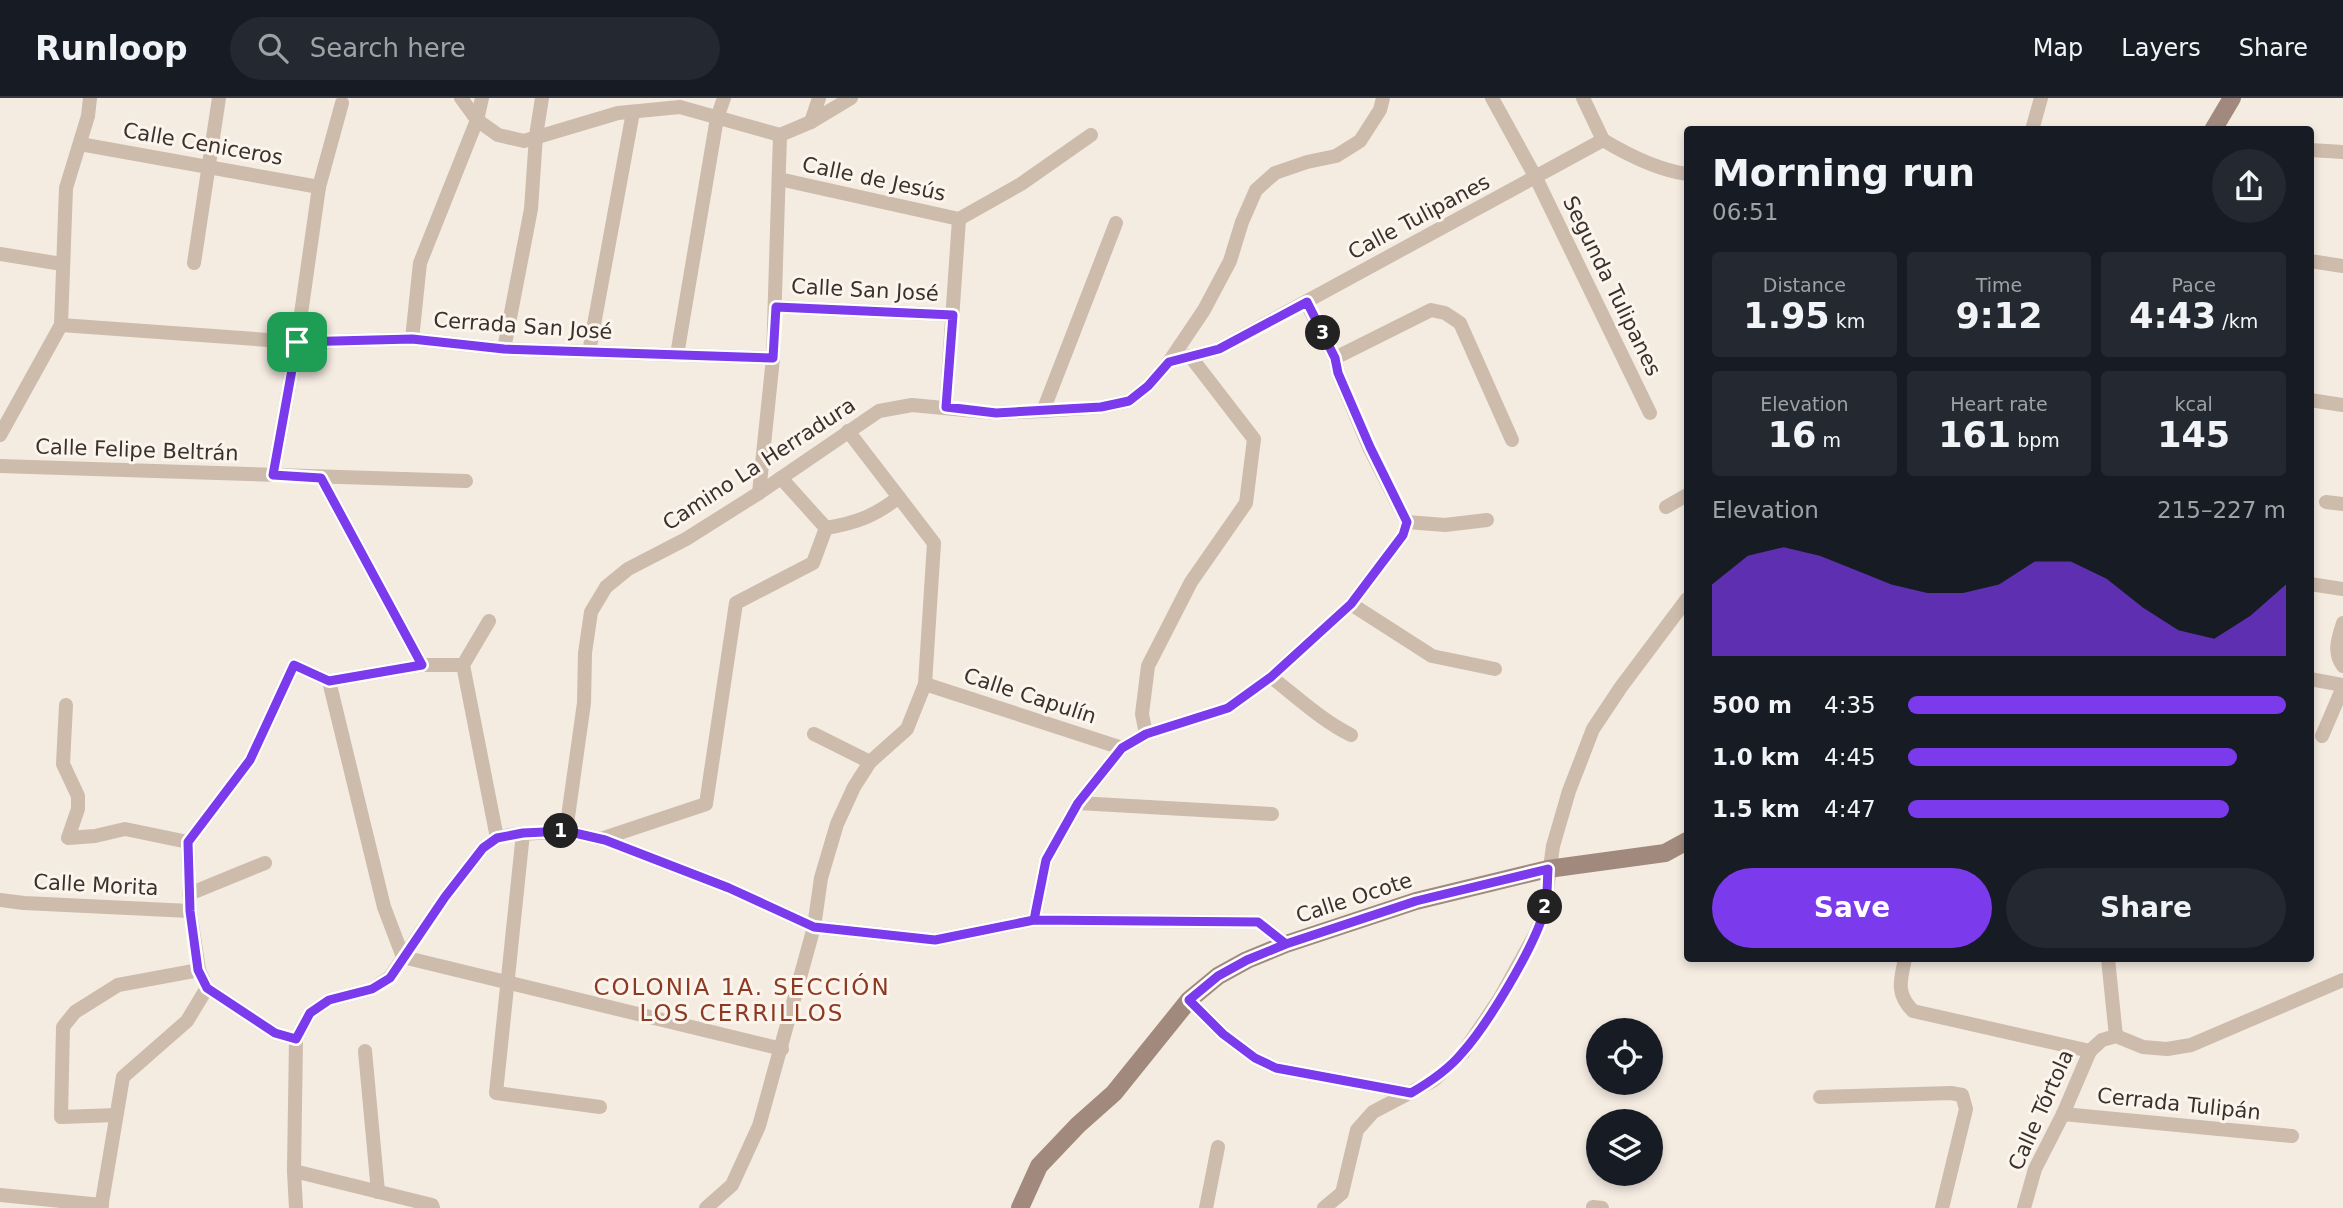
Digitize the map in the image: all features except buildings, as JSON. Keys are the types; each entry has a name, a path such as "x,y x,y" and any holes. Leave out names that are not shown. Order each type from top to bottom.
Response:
{"street":[{"path":"0,435 61,325 66,188 88,116 90,98"},
{"path":"194,263 219,98"},
{"path":"461,98 477,120 498,135 524,141 626,113 680,107 780,135 811,122 851,98"},
{"path":"412,339 420,263 477,120 482,98"},
{"path":"504,349 531,209 536,136 542,98"},
{"path":"589,352 626,113 625,98"},
{"path":"677,355 717,118 724,98"},
{"path":"811,122 819,98"},
{"name":"Camino La Herradura","path":"566,831 584,703 585,653 592,612 606,587 628,569 686,539 759,493 879,411 912,405 996,413 1101,407 1129,401 1148,386 1169,362 1204,310 1230,261 1242,222 1256,190 1275,173 1336,156 1360,141 1380,110 1383,98"},
{"name":"Segunda Tulipanes","path":"1492,98 1536,178 1650,413"},
{"path":"1583,98 1603,140 1659,167 1684,173"},
{"path":"2033,126 2041,98"},
{"path":"2215,126 2232,98"},
{"path":"273,475 297,342 318,187 342,103"},
{"path":"759,493 776,307 780,135"},
{"path":"946,407 959,219 1021,184 1091,135"},
{"name":"Calle Tulipanes","path":"1169,362 1219,349 1603,140"},
{"name":"Calle Ceniceros","path":"80,144 318,187"},
{"path":"2314,150 2343,152"},
{"name":"Calle de Jesús","path":"779,179 959,219"},
{"path":"1043,411 1116,223"},
{"path":"0,254 62,264"},
{"path":"2314,262 2343,267"},
{"path":"1034,920 1046,860 1078,803 1122,748 1146,734 1228,708 1271,677 1351,604 1403,535 1407,522 1370,447 1338,373 1335,358 1307,302"},
{"name":"Calle San José","path":"776,307 953,315"},
{"path":"1335,358 1431,310 1445,313 1460,323 1512,440"},
{"name":"Cerrada San José","path":"61,325 297,342 412,339 504,349 773,358"},
{"path":"1146,734 1142,713 1148,666 1191,582 1246,503 1254,439 1190,356"},
{"path":"2314,401 2343,405"},
{"path":"706,1208 733,1185 759,1126 814,927 821,878 837,824 853,787 870,762 907,729 925,684 934,543 848,431"},
{"name":"Calle Felipe Beltrán","path":"0,466 466,481"},
{"path":"321,478 422,665"},
{"path":"780,478 826,528"},
{"path":"1666,507 1684,497"},
{"path":"826,528 856,523 899,498"},
{"path":"2326,502 2343,504"},
{"path":"1407,522 1445,525 1487,520"},
{"path":"601,839 706,804 736,603 813,563 826,528"},
{"path":"2314,585 2343,589"},
{"path":"1324,1208 1342,1193 1357,1130 1373,1112 1434,1080 1463,1053 1500,998 1540,922 1547,894 1548,869 1569,791 1593,729 1684,602"},
{"path":"1351,604 1432,656 1495,669"},
{"path":"489,621 463,665 510,835 507,983 496,1093 600,1107"},
{"path":"2343,623 2337,640 2337,657 2343,666"},
{"path":"296,1039 275,1033 207,988 198,970 190,911 188,842 250,760 294,665 329,681 422,665 463,665"},
{"path":"1271,677 1328,723 1351,735"},
{"path":"2314,680 2343,686 2322,736"},
{"path":"329,681 384,907 403,957"},
{"name":"Calle Capulín","path":"925,684 1122,748"},
{"path":"66,705 62,764 78,796 78,808 68,838 125,829 188,842"},
{"path":"814,734 870,762"},
{"path":"1078,803 1272,814"},
{"path":"296,1208 296,1039 310,1013 329,1000 372,989 390,978 445,897 483,848 510,835 566,831 601,839 729,888 814,927 935,940 1034,920 1258,922 1286,944"},
{"name":"Calle Ocote","path":"1020,1208 1039,1167 1078,1125 1114,1093 1189,1000 1218,976 1247,960 1286,944 1416,901 1548,869 1665,853 1684,843"},
{"path":"189,894 265,863"},
{"name":"Calle Morita","path":"0,900 190,911"},
{"path":"403,957 782,1049"},
{"path":"1904,962 1900,982 1903,1001 1913,1011 2090,1051"},
{"path":"2108,962 2116,1036 2143,1047 2167,1049 2191,1045 2343,980"},
{"path":"116,1115 61,1117 63,1027 75,1012 118,985 198,970"},
{"path":"0,1195 102,1207 123,1077 187,1021 207,988"},
{"path":"1189,1000 1223,1034 1255,1058 1276,1068 1411,1093"},
{"name":"Calle Tórtola","path":"2028,1208 2035,1169 2063,1114 2090,1051 2102,1040 2116,1036"},
{"path":"365,1051 378,1192"},
{"path":"1820,1097 1951,1093 1962,1096 1966,1109 1942,1208"},
{"name":"Cerrada Tulipán","path":"2063,1114 2292,1136"},
{"path":"1206,1208 1217,1147"},
{"path":"294,1171 432,1205 433,1208"},
{"path":"1593,1207 1602,1208"}],"district":[{"name":"COLONIA 1A. SECCIÓN LOS CERRILLOS","path":"742,1000"}],"route":[{"path":"297,342 273,475 321,478 422,665 329,681 294,665 250,760 188,842 190,911 198,970 207,988 275,1033 296,1039 310,1013 329,1000 372,989 390,978 445,897 483,848 497,838 541,831 566,831 605,840 729,888 814,927 935,940 1034,920 1258,922 1286,944 1247,960 1218,976 1189,1000 1223,1034 1255,1058 1276,1068 1411,1093 1434,1080 1463,1053 1500,998 1536,933 1544,912 1548,869 1416,901 1286,944 1258,922 1183,921 1034,920 1046,860 1078,803 1122,748 1146,734 1228,708 1271,677 1351,604 1403,535 1407,522 1370,447 1338,373 1335,358 1307,302 1219,349 1169,362 1148,386 1129,401 1101,407 996,413 946,407 953,315 776,307 773,358 504,349 412,339 297,342"}]}
